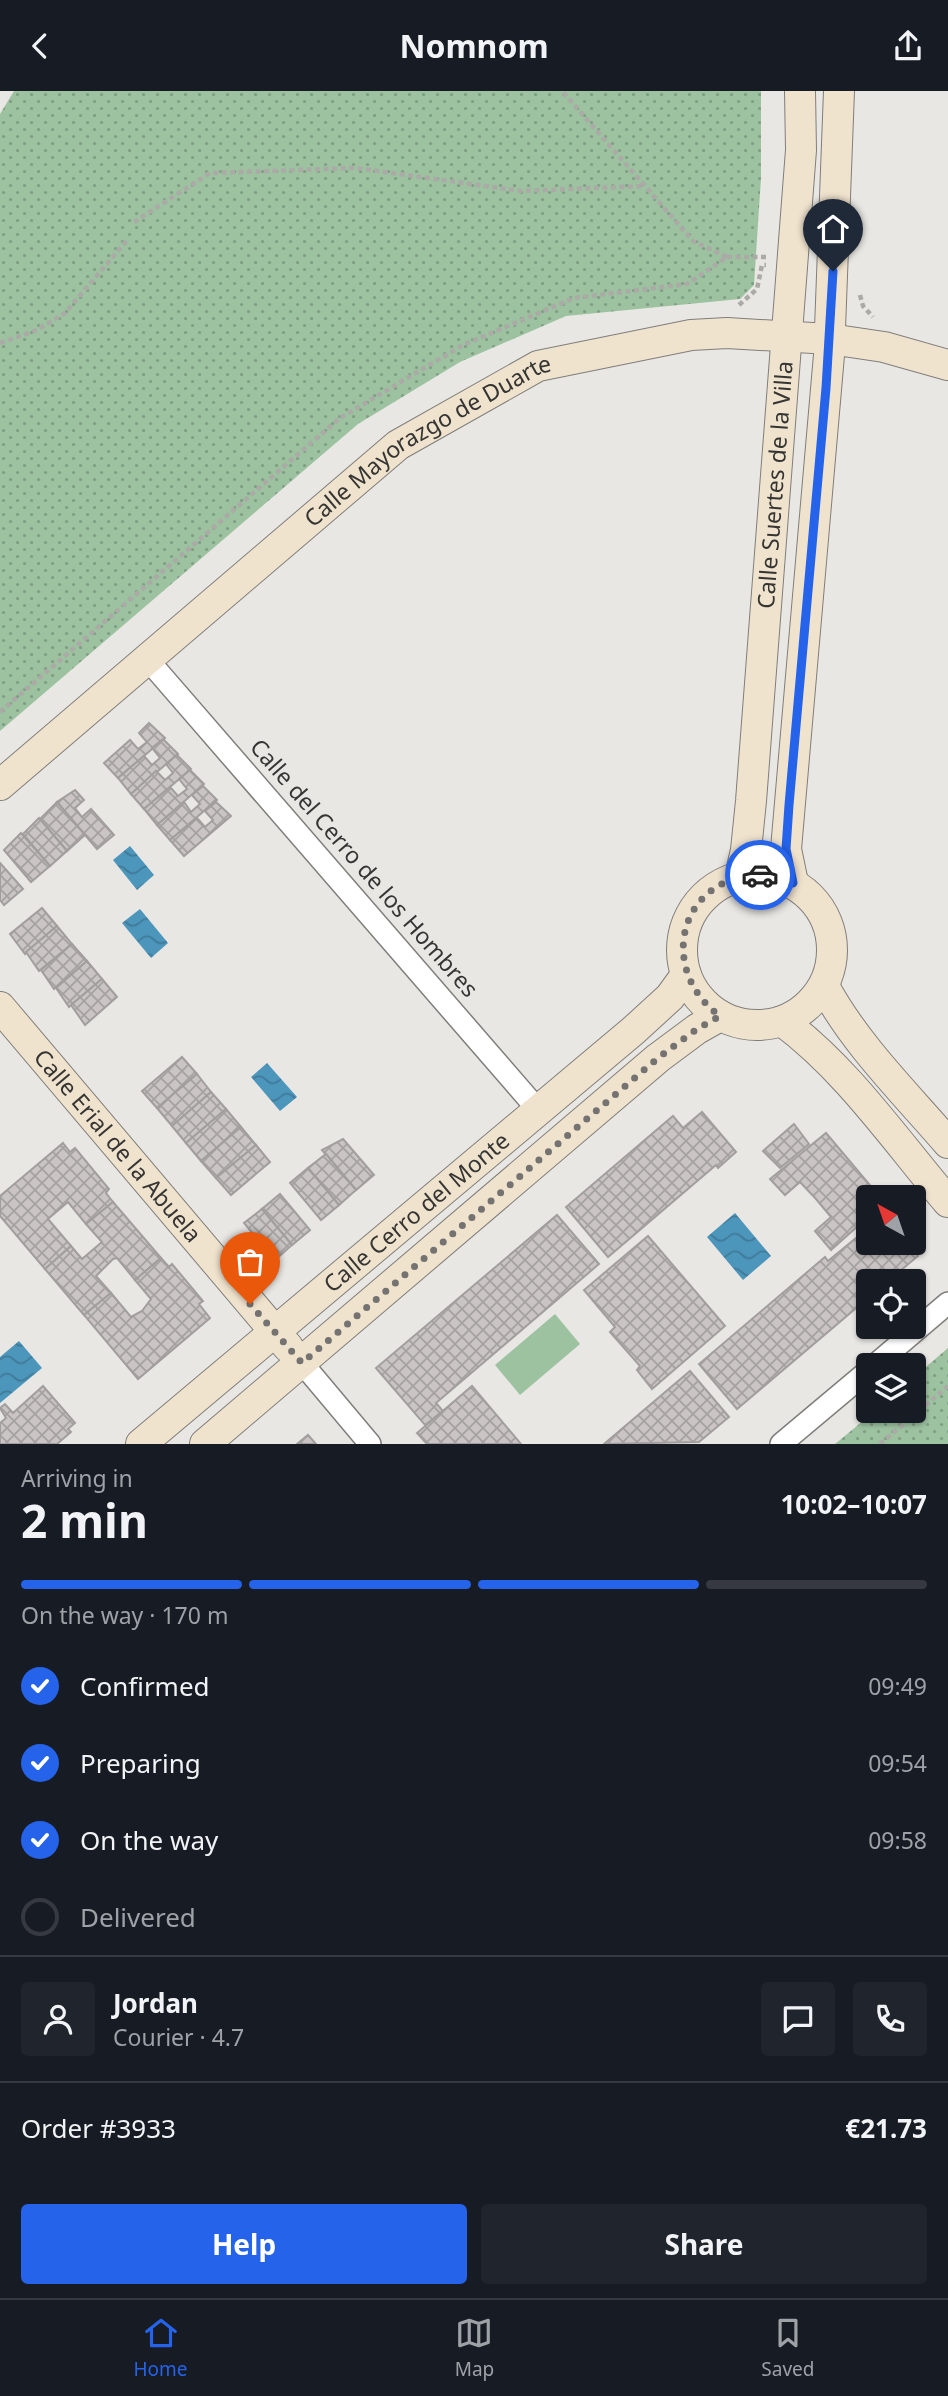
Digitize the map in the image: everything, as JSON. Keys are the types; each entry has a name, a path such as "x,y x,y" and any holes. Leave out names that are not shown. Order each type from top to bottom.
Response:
{"main road":[{"name":"Calle Suertes de la Villa","path":"740,877 750,814 801,150 800,91"},
{"name":"Calle Suertes de la Villa","path":"793,883 786,849 830,339 839,91"},
{"name":"Calle Mayorazgo de Duarte","path":"0,785 398,445 538,366 691,335 786,334 884,347 948,365"},
{"path":"758,874 793,883 818,905 827,920 833,953 824,986 806,1007 782,1021 751,1025 720,1016 700,998 686,975 682,940 687,922 708,893 740,877 758,874"},
{"name":"Calle Cerro del Monte","path":"141,1444 539,1111 670,997 686,975"},
{"path":"824,986 836,1009 866,1048 948,1143"},
{"name":"Calle Erial de la Abuela","path":"0,1007 302,1363"},
{"name":"Calle Cerro del Monte","path":"205,1444 658,1058 697,1029 720,1016"},
{"path":"782,1021 805,1038 838,1073 948,1202"}],"street":[{"name":"Calle del Cerro de los Hombres","path":"148,660 539,1111"},
{"path":"889,1353 948,1303"},
{"name":"Calle Erial de la Abuela","path":"302,1363 370,1444"},
{"path":"781,1444 856,1381"}],"path":[{"path":"562,91 693,241 727,257 771,257"},
{"path":"134,222 210,173 356,168 521,191 645,186"},
{"path":"0,343 37,330 65,313 128,239"},
{"path":"0,712 340,418 463,345 574,298 687,284 727,257"},
{"path":"860,287 863,306 874,319 886,321"},
{"path":"880,1444 948,1386"}],"green space":[{"path":"14,91 761,91 761,178 754,285 740,299 566,316 460,362 358,424 0,731 0,114"},
{"path":"555,1314 580,1344 520,1395 495,1365"},
{"path":"948,1348 948,1444 835,1444 860,1423 926,1423 926,1367"}],"water":[{"path":"130,846 154,875 137,890 113,860"},
{"path":"140,909 168,943 151,958 122,923"},
{"path":"267,1063 297,1097 280,1111 251,1077"},
{"path":"735,1213 771,1256 743,1280 707,1237"},
{"path":"19,1341 42,1368 0,1403 0,1357"}],"building":[{"path":"149,723 165,738 118,778 104,763 130,740 138,749 147,742 139,733"},
{"path":"163,739 178,754 131,794 118,778 144,756 152,765 160,758 152,748"},
{"path":"177,755 191,769 144,809 131,794 156,771 165,780 173,773 166,764"},
{"path":"190,770 204,784 157,825 144,809 170,787 178,796 187,789 179,779"},
{"path":"203,786 217,800 170,840 157,825 184,802 191,812 200,804 192,795"},
{"path":"75,790 84,800 75,808 82,817 91,809 114,835 97,849 57,802"},
{"path":"57,802 85,835 67,851 40,819"},
{"path":"216,802 231,816 184,856 170,840 197,818 205,827 213,820 205,811"},
{"path":"39,818 67,851 50,866 23,834"},
{"path":"21,833 50,866 31,882 4,850"},
{"path":"0,863 23,889 4,905 0,900"},
{"path":"42,908 57,926 25,954 10,934"},
{"path":"57,926 72,944 39,971 26,952"},
{"path":"72,944 87,961 54,989 41,970"},
{"path":"87,961 102,979 69,1007 56,988"},
{"path":"102,979 117,997 85,1025 71,1005"},
{"path":"182,1057 197,1074 157,1108 142,1091"},
{"path":"197,1074 211,1092 172,1126 157,1108"},
{"path":"211,1092 226,1109 186,1143 172,1126"},
{"path":"226,1109 241,1127 201,1161 186,1143"},
{"path":"702,1112 736,1152 718,1168 716,1165 608,1257 566,1207 673,1116 683,1128"},
{"path":"794,1124 809,1144 780,1168 763,1151"},
{"path":"241,1127 256,1145 216,1178 201,1161"},
{"path":"826,1133 870,1185 856,1185 856,1228 831,1250 815,1231 831,1217 816,1199 800,1182 785,1195 770,1179"},
{"path":"343,1139 374,1175 356,1190 322,1150"},
{"path":"63,1143 70,1152 75,1148 109,1189 106,1193 113,1202 86,1224 68,1202 48,1219 71,1246 45,1269 0,1216 0,1196"},
{"path":"256,1145 270,1162 231,1195 216,1178"},
{"path":"326,1154 356,1190 339,1205 308,1168"},
{"path":"308,1168 339,1205 321,1220 290,1183"},
{"path":"280,1194 310,1230 292,1245 262,1209"},
{"path":"113,1202 161,1258 135,1280 117,1258 113,1259 96,1276 111,1293 84,1315 45,1269 71,1246 82,1259 102,1242 86,1224"},
{"path":"262,1209 292,1245 275,1260 244,1223"},
{"path":"557,1215 599,1264 436,1403 443,1411 425,1425 376,1368"},
{"path":"648,1236 725,1326 652,1389 637,1370 640,1366 610,1332 615,1327 584,1290"},
{"path":"856,1238 856,1255 918,1256 902,1269 856,1269 856,1308 737,1409 699,1364 825,1257 828,1261"},
{"path":"161,1258 169,1267 172,1264 203,1301 199,1304 210,1318 138,1379 84,1315 111,1293 131,1317 142,1311 151,1299 135,1280"},
{"path":"690,1371 729,1417 699,1442 604,1444"},
{"path":"43,1386 75,1423 68,1429 71,1432 57,1444 0,1444 0,1423 6,1418 0,1408 5,1404 13,1413"},
{"path":"472,1386 521,1444 427,1444 417,1433"},
{"path":"308,1435 316,1444 297,1444"}],"way so far":[{"path":"250,1304 302,1363 658,1058 697,1029 720,1016 694,991 686,975 682,940 687,922 696,906 708,893 723,883 740,877 760,875"}],"route":[{"path":"760,875 793,883 786,849 830,339 833,271"}]}
